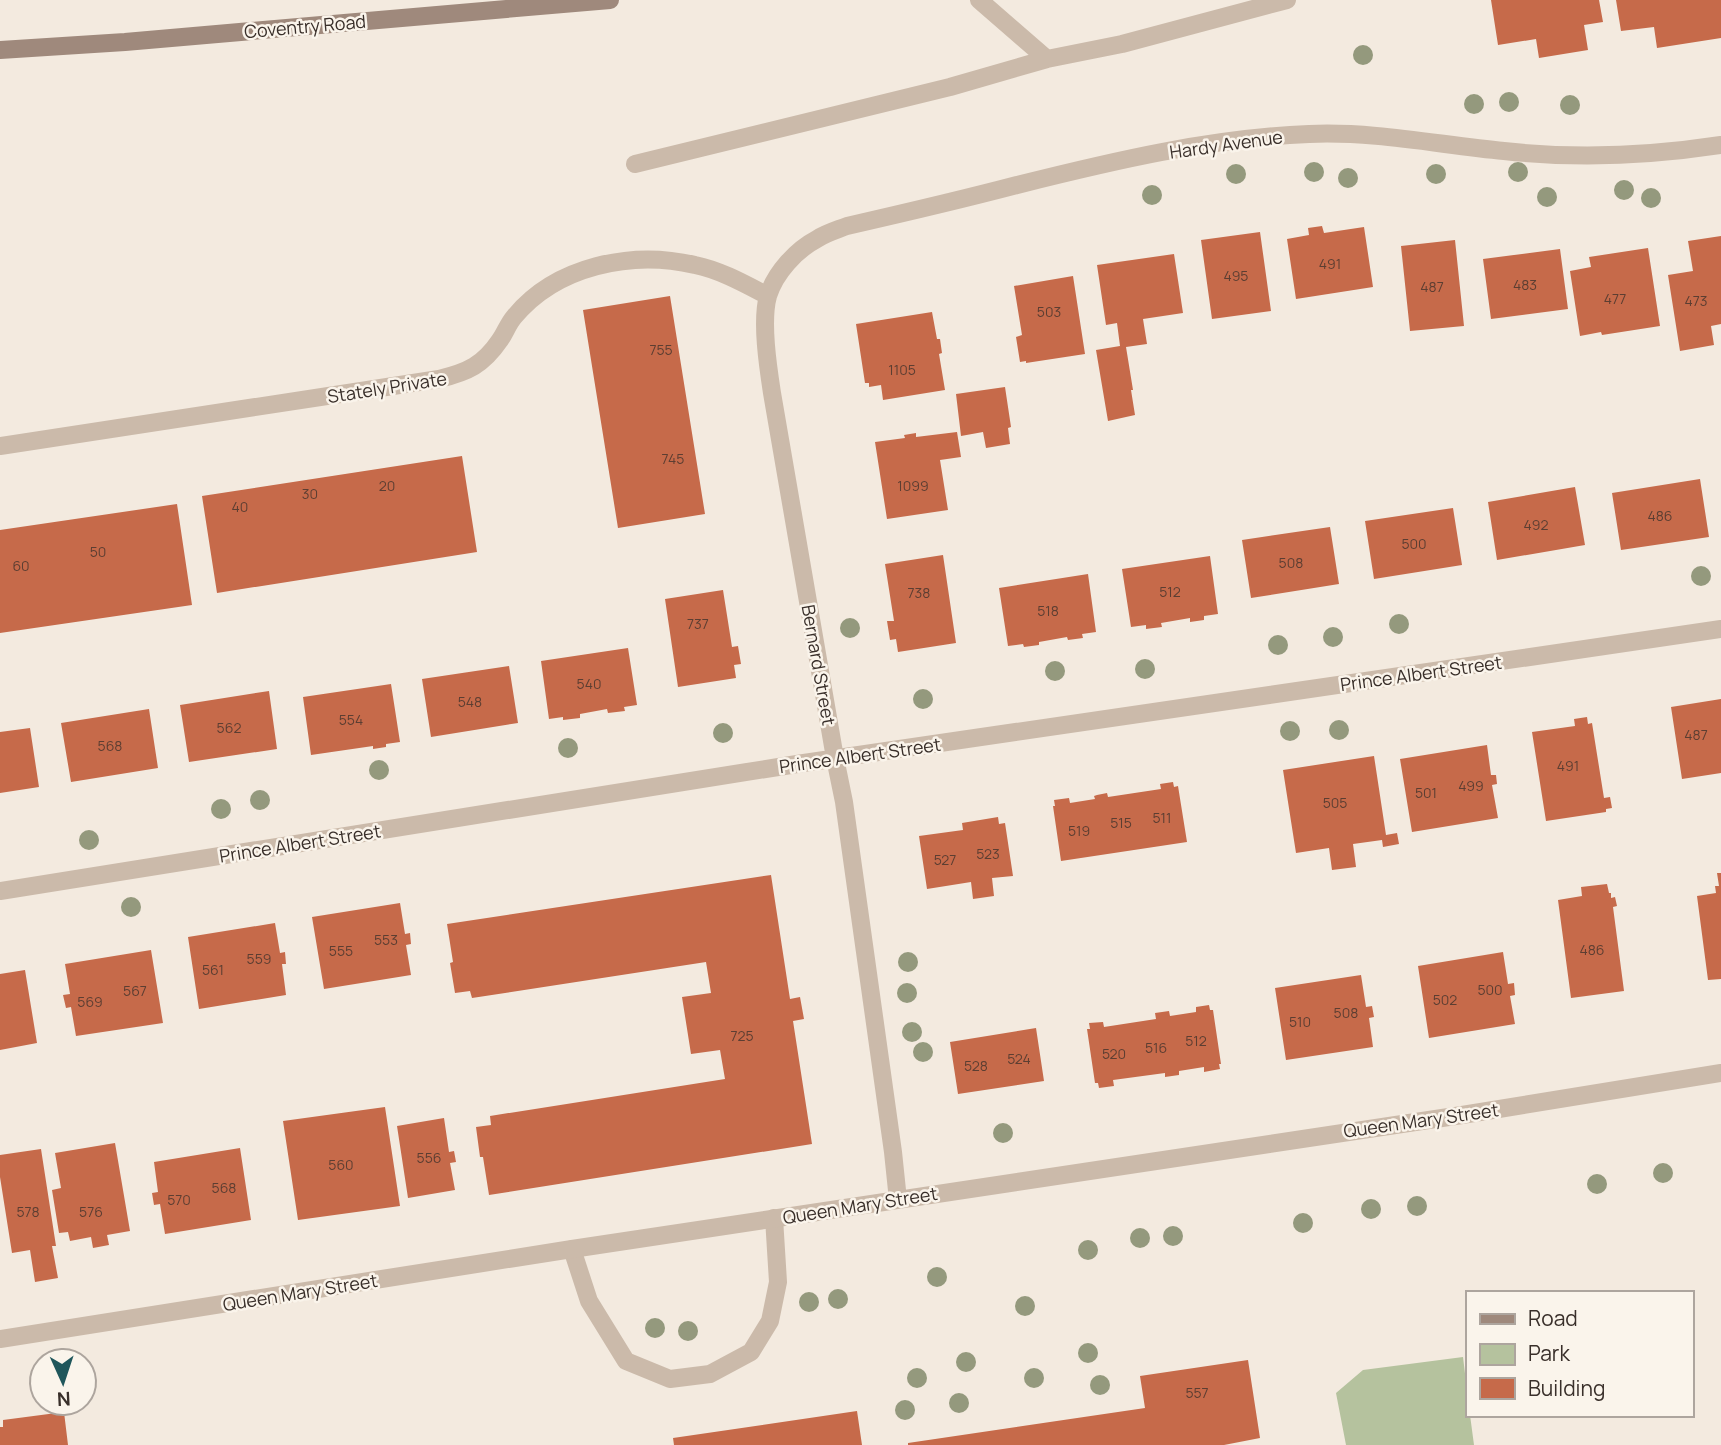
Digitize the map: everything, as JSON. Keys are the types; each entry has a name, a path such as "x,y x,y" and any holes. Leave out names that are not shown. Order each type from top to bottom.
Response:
{"main road":[{"name":"Coventry Road","path":"0,50 125,42 610,0"}],"street":[{"path":"979,0 1047,59"},
{"path":"635,164 950,87 1047,59 1122,44 1287,0"},
{"name":"Hardy Avenue","path":"768,296 778,275 795,255 816,239 847,226 1125,159 1241,138 1311,133 1375,136 1507,152 1619,156 1721,145"},
{"name":"Stately Private","path":"0,446 457,375 489,356 513,318 533,298 556,281 588,268 629,261 666,261 696,265 737,280 768,296"},
{"name":"Bernard Street","path":"768,296 766,355 847,822 898,1200"},
{"name":"Prince Albert Street","path":"0,891 835,758 1721,629"},
{"name":"Queen Mary Street","path":"0,1339 1721,1073"},
{"path":"572,1249 589,1301 626,1361 670,1379 709,1374 751,1352 770,1321 778,1282 774,1218"}],"green space":[{"path":"1463,1357 1466,1417 1470,1417 1474,1445 1346,1445 1336,1393 1363,1370"}],"building":[{"path":"1491,0 1599,0 1603,22 1584,25 1588,50 1539,58 1536,39 1498,45"},
{"path":"1616,0 1721,0 1721,38 1657,48 1654,27 1621,31"},
{"path":"1322,226 1324,233 1364,227 1373,287 1296,299 1287,239 1309,235 1308,228"},
{"path":"1260,232 1271,311 1212,319 1201,240"},
{"path":"1721,236 1721,324 1711,326 1714,345 1680,351 1668,275 1693,271 1688,241"},
{"path":"1455,240 1464,326 1410,331 1401,246"},
{"path":"1648,248 1660,326 1580,336 1570,271 1591,267 1589,257"},
{"path":"1560,249 1568,309 1491,319 1483,259"},
{"path":"1174,254 1183,313 1143,319 1147,344 1126,347 1135,415 1108,421 1096,350 1120,346 1117,323 1106,325 1097,265"},
{"path":"1073,276 1085,354 1020,362 1016,337 1022,335 1014,286"},
{"path":"670,296 705,514 618,528 583,310"},
{"path":"932,312 937,339 940,339 942,353 939,354 945,390 883,400 881,385 869,387 869,383 865,383 856,324"},
{"path":"1005,387 1011,427 1008,428 1010,444 986,448 983,432 961,436 956,394"},
{"path":"957,432 961,457 940,460 948,510 887,519 875,442 905,438 904,435 916,433 916,437"},
{"path":"462,456 477,552 217,593 202,496"},
{"path":"1700,479 1709,537 1621,550 1612,493"},
{"path":"1575,487 1585,545 1497,560 1488,502"},
{"path":"177,504 192,605 0,633 0,530"},
{"path":"1453,508 1462,565 1374,579 1365,521"},
{"path":"1330,527 1339,584 1251,598 1242,540"},
{"path":"943,555 956,643 898,652 896,639 890,640 887,621 894,621 885,564"},
{"path":"1210,556 1218,614 1204,616 1204,620 1190,622 1190,618 1161,623 1162,627 1131,627 1122,569"},
{"path":"1088,574 1096,632 1082,634 1083,638 1068,640 1067,637 1039,642 1039,645 1008,646 999,588"},
{"path":"723,590 732,647 738,646 741,664 734,665 736,678 678,687 665,599"},
{"path":"628,648 637,705 624,707 625,711 608,713 607,709 580,714 580,718 549,719 541,661"},
{"path":"509,666 518,723 431,737 422,679"},
{"path":"391,684 400,742 373,749 373,746 311,755 303,697"},
{"path":"269,691 277,749 189,762 180,705"},
{"path":"1721,699 1721,773 1682,779 1671,707"},
{"path":"149,709 158,768 71,782 61,723"},
{"path":"1587,717 1588,724 1592,723 1604,798 1610,797 1612,808 1606,809 1606,812 1546,821 1532,732 1575,726 1574,719"},
{"path":"30,728 39,787 0,793 0,732"},
{"path":"1487,745 1491,775 1496,775 1497,784 1492,785 1498,818 1412,832 1400,759"},
{"path":"1374,756 1386,835 1397,833 1399,844 1383,847 1382,840 1353,844 1356,867 1332,870 1329,848 1296,853 1283,770"},
{"path":"1173,782 1174,787 1178,786 1187,842 1061,861 1054,800 1069,798 1070,803 1095,799 1094,796 1107,793 1108,797 1161,789 1160,784"},
{"path":"998,817 999,824 1005,823 1013,876 992,878 994,896 973,899 971,882 927,889 919,836 963,830 962,823"},
{"path":"1717,873 1721,873 1721,979 1708,980 1697,896 1716,893 1715,886 1719,886"},
{"path":"771,875 790,999 800,997 804,1019 793,1021 812,1144 489,1195 476,1127 491,1125 490,1116 725,1079 720,1050 691,1054 682,997 711,993 706,962 472,998 470,991 455,993 447,924"},
{"path":"1607,884 1611,898 1615,897 1617,906 1613,907 1624,991 1571,998 1558,900 1582,896 1581,887"},
{"path":"400,903 405,934 410,933 411,944 406,945 411,975 324,989 312,917"},
{"path":"275,923 280,953 285,952 286,964 282,964 286,995 199,1009 188,937"},
{"path":"151,950 163,1023 76,1036 71,1007 66,1008 63,995 70,994 65,964"},
{"path":"1503,952 1508,984 1514,983 1515,995 1510,996 1515,1024 1429,1038 1418,966"},
{"path":"25,970 37,1043 0,1050 0,974"},
{"path":"1361,975 1366,1007 1372,1006 1374,1017 1369,1018 1373,1047 1286,1060 1275,988"},
{"path":"1209,1005 1210,1010 1213,1010 1220,1069 1204,1072 1204,1067 1179,1071 1179,1075 1165,1077 1165,1073 1113,1080 1114,1086 1099,1088 1098,1083 1095,1083 1087,1029 1090,1029 1089,1023 1103,1022 1104,1027 1156,1019 1155,1013 1169,1011 1170,1016 1196,1012 1196,1007"},
{"path":"1036,1028 1044,1081 958,1094 950,1042"},
{"path":"385,1107 400,1206 298,1220 283,1121"},
{"path":"444,1118 449,1152 454,1151 456,1162 450,1163 455,1190 408,1198 397,1126"},
{"path":"115,1143 130,1231 107,1235 109,1245 93,1248 91,1237 70,1241 68,1232 59,1233 52,1190 61,1188 55,1153"},
{"path":"240,1148 251,1220 165,1234 160,1204 154,1205 152,1193 158,1192 154,1162"},
{"path":"41,1149 56,1246 52,1246 58,1278 35,1282 30,1250 12,1253 0,1177 0,1155"},
{"path":"1248,1360 1260,1438 1224,1445 908,1445 1145,1408 1140,1376"},
{"path":"857,1411 862,1445 674,1445 673,1438"},
{"path":"65,1417 68,1445 0,1445 0,1427 3,1427 3,1420"}]}
